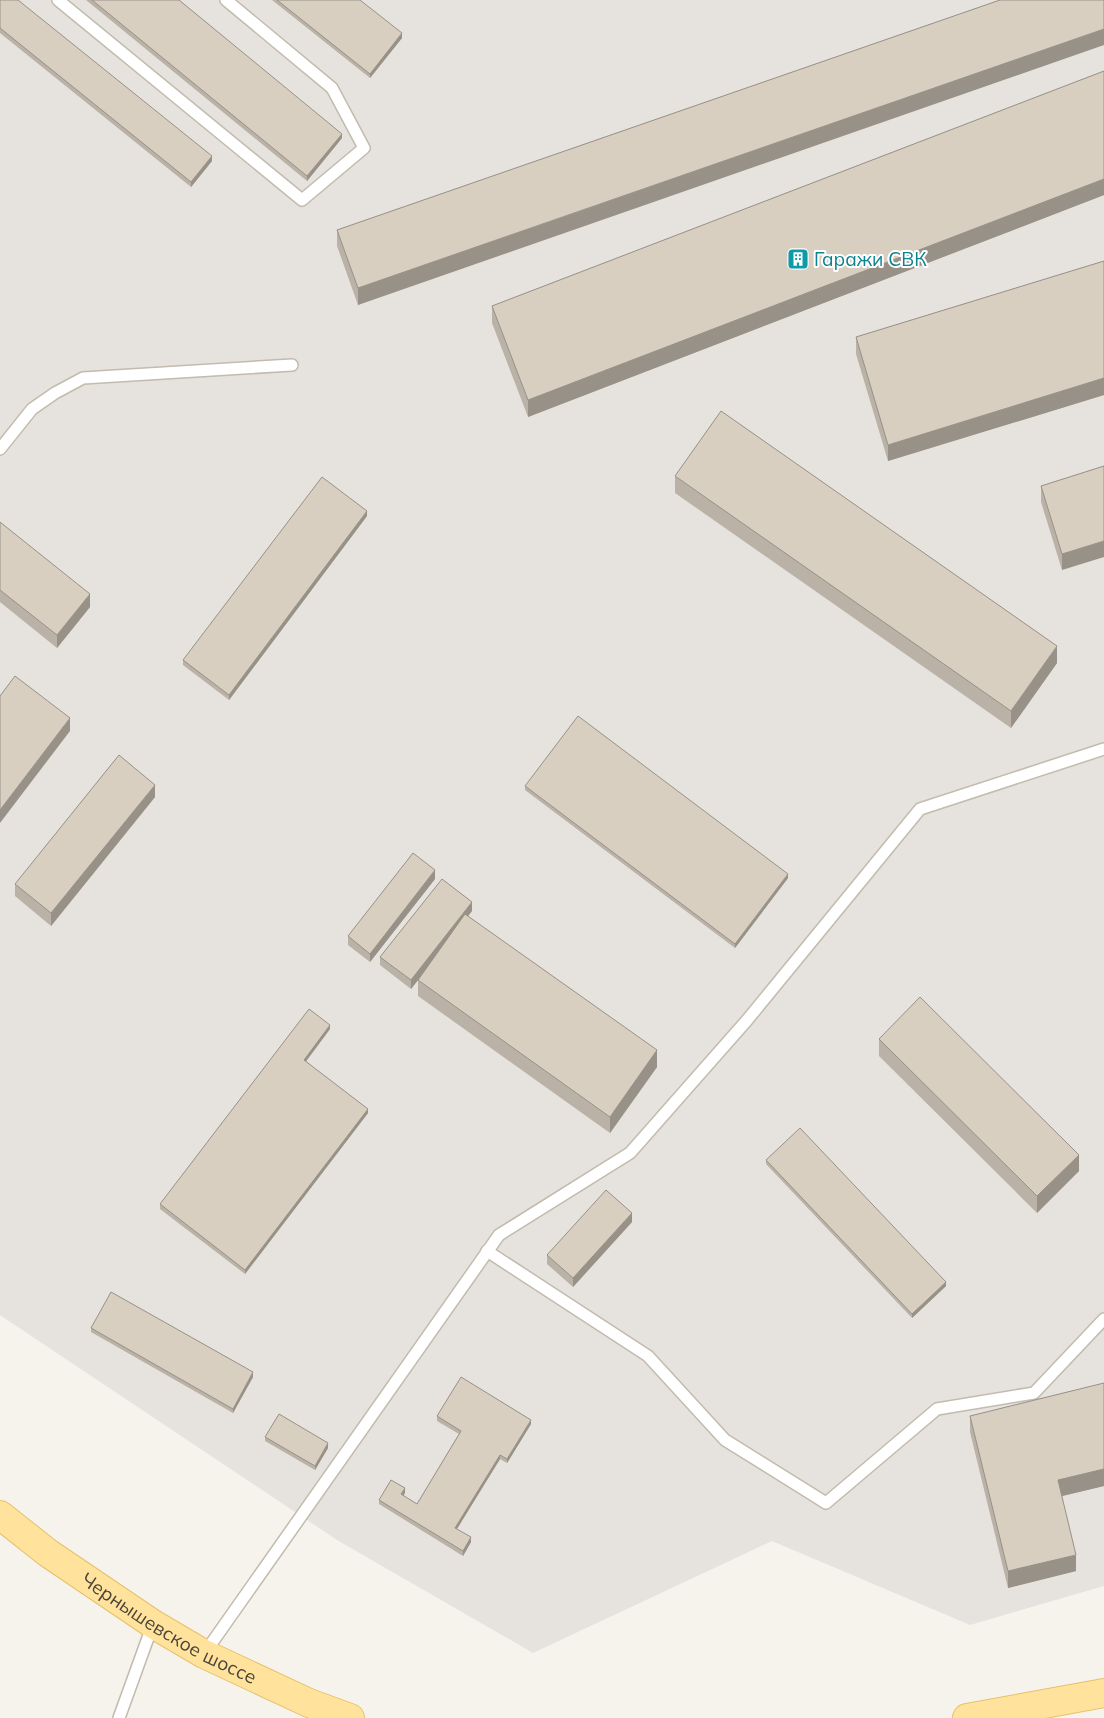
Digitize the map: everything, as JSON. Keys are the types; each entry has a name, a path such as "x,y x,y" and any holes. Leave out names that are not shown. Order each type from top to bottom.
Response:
{"main road":[{"name":"Чернышевское шоссе","path":"0,1515 48,1553 153,1624 204,1654 309,1703 350,1718"},
{"path":"967,1718 1104,1693"}],"lane":[{"path":"58,0 302,200 364,148 332,88 226,0"},
{"path":"0,450 32,409 55,393 83,378 292,365"},
{"path":"204,1654 499,1235 630,1153 748,1019 920,809 1104,749"},
{"path":"488,1251 648,1356 725,1440 826,1503 937,1409 1034,1393 1104,1319"},
{"path":"119,1718 153,1624"}],"shaded area":[{"path":"0,0 1104,0 1104,1586 970,1625 772,1541 533,1653 337,1540 0,1315"}],"building":[{"path":"0,0 18,0 212,156 191,182 0,28"},
{"path":"92,0 179,0 342,134 307,176"},
{"path":"277,0 360,0 402,33 370,74"},
{"path":"1000,0 1104,0 1104,29 358,288 337,230"},
{"name":"Гаражи СВК","path":"1104,71 1104,179 528,400 492,306"},
{"path":"1104,261 1104,378 888,445 856,337"},
{"path":"721,411 1057,646 1011,711 675,476"},
{"path":"1104,466 1104,541 1062,554 1041,486"},
{"path":"322,477 367,511 229,695 183,660"},
{"path":"0,522 90,594 57,635 0,590"},
{"path":"15,676 70,718 0,810 0,696"},
{"path":"578,716 788,874 735,944 525,786"},
{"path":"119,755 155,785 51,913 15,884"},
{"path":"413,853 435,870 370,954 348,936"},
{"path":"442,879 472,902 411,980 380,957"},
{"path":"465,914 657,1050 610,1117 418,980"},
{"path":"920,997 1079,1155 1037,1196 879,1039"},
{"path":"309,1009 330,1025 304,1060 368,1109 245,1270 160,1204"},
{"path":"800,1128 946,1282 912,1314 766,1160"},
{"path":"606,1190 632,1213 573,1278 547,1255"},
{"path":"111,1292 253,1372 233,1409 91,1328"},
{"path":"461,1377 531,1420 507,1459 500,1455 455,1528 471,1537 463,1551 379,1500 391,1480 405,1488 401,1494 417,1504 461,1431 437,1416"},
{"path":"1104,1383 1104,1469 1058,1480 1076,1555 1008,1571 970,1416"},
{"path":"279,1414 328,1443 315,1466 265,1437"}],"place":[{"name":"Гаражи СВК","path":"798,259"}]}
